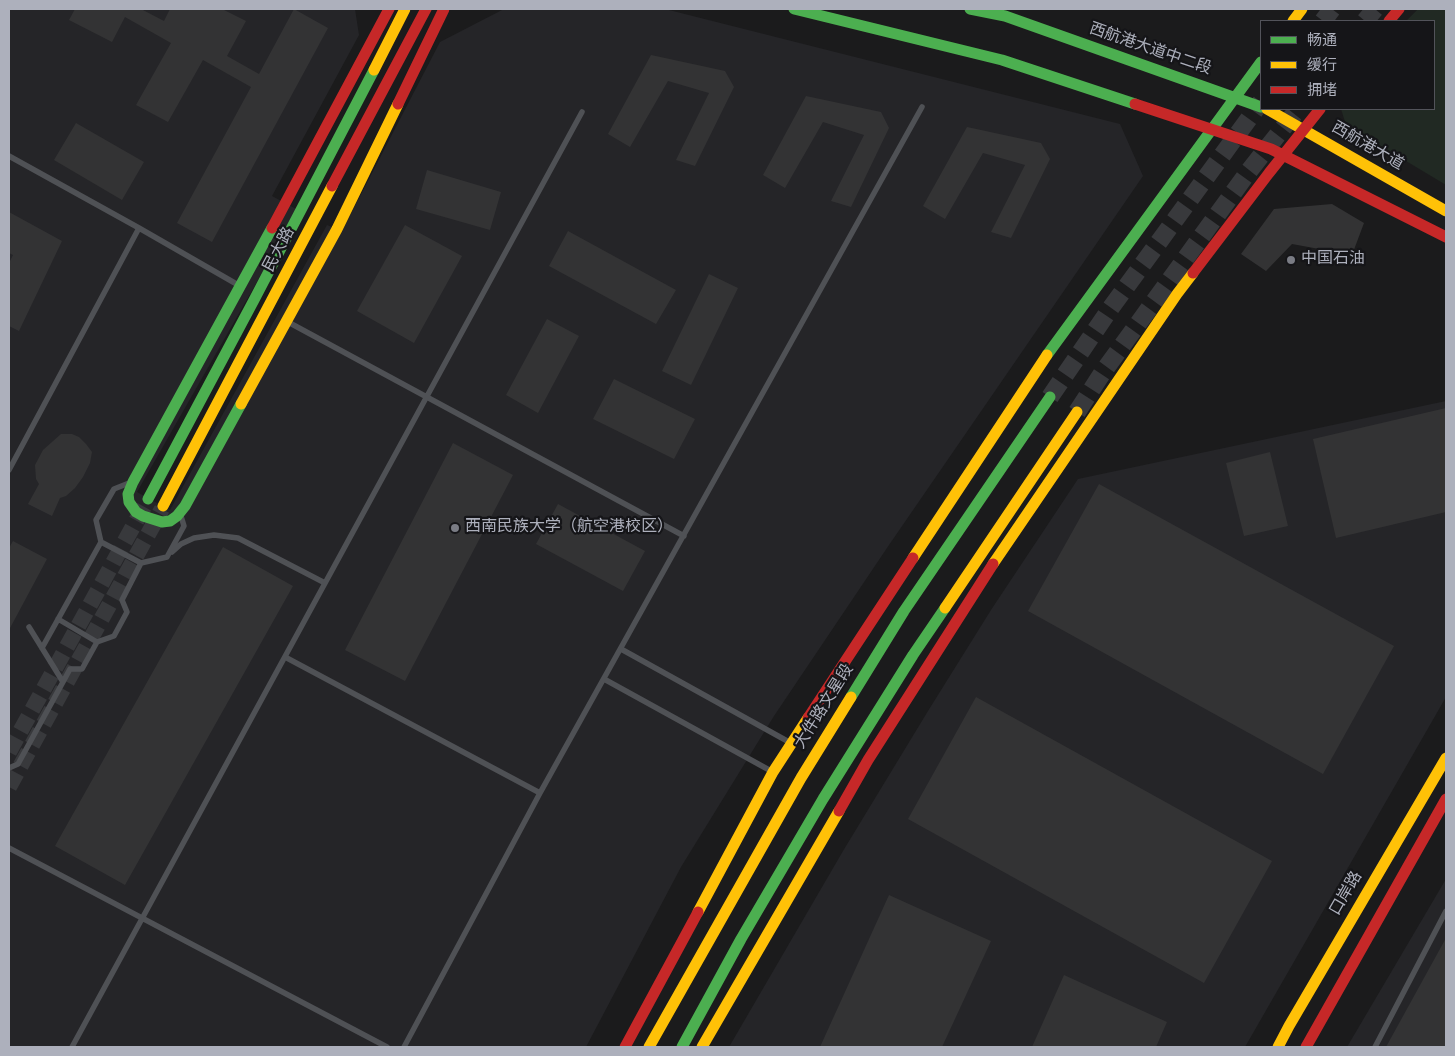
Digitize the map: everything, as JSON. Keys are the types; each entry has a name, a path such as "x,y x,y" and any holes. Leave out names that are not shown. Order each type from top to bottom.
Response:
{"street":[{"path":"389,9 241,286 133,482 128,494 130,502 136,512 143,516 162,522 170,521 185,506 337,229 444,9"},
{"name":"民大路","path":"148,499 405,9"},
{"name":"民大路","path":"163,506 426,9"},
{"path":"794,9 1002,60 1271,149 1446,236"},
{"name":"西航港大道中二段","path":"970,9 1005,16 1260,106"},
{"path":"1294,20 1302,9"},
{"path":"1390,20 1399,9"},
{"path":"625,1047 790,743 1034,373 1260,63"},
{"name":"西航港大道","path":"1269,110 1446,211"},
{"path":"702,1047 868,760 1007,542 1177,294 1319,110"},
{"name":"大件路文星段","path":"649,1047 801,778 904,611 1050,397"},
{"path":"682,1047 740,939 828,791 913,654 1076,412"},
{"name":"口岸路","path":"1278,1047 1446,758"},
{"path":"1306,1047 1446,799"}],"lane":[{"path":"404,1047 540,793 922,107"},
{"path":"72,1047 582,112"},
{"path":"9,156 241,286"},
{"path":"9,470 139,228"},
{"path":"286,321 684,536"},
{"path":"42,648 102,542 96,520 114,489 133,482"},
{"path":"167,557 184,526 180,513"},
{"path":"102,542 141,563 167,557 181,544 194,538 214,535 238,538 325,583"},
{"path":"9,768 18,764 70,669 82,669 97,642 114,636 127,612 122,600 141,563"},
{"path":"58,620 97,642"},
{"path":"29,627 63,682"},
{"path":"621,649 790,743"},
{"path":"285,657 540,793"},
{"path":"604,679 773,772"},
{"path":"9,848 387,1047"},
{"path":"1375,1047 1446,911"}],"shaded area":[{"name":"西南民族大学（航空港校区）","path":"9,9 355,9 359,35 272,196 298,210 137,492 170,510 327,225 342,231 440,42 504,9 665,9 1120,124 1143,176 889,545 774,716 681,867 586,1047 9,1047"},
{"path":"1418,9 1446,9 1446,185 1346,125 1341,110 1435,110 1435,20 1407,20"},
{"path":"1446,401 1446,697 1245,1047 729,1047 843,851 928,711 991,610 1078,479"},
{"path":"1446,879 1446,1047 1347,1047"}],"building":[{"path":"75,9 141,9 164,21 170,9 222,9 246,21 227,56 259,74 294,9 328,28 212,242 177,223 251,87 203,60 168,122 136,105 171,43 125,17 112,42 69,20"},
{"path":"651,55 725,71 734,87 695,166 676,160 709,93 668,81 630,147 608,134"},
{"path":"806,96 881,112 889,128 851,207 831,201 864,135 823,122 785,188 763,175"},
{"path":"76,123 144,162 122,200 54,160"},
{"path":"967,127 1041,143 1050,159 1011,238 991,232 1025,165 983,153 945,219 923,206"},
{"path":"427,170 501,192 490,230 416,209"},
{"path":"1332,204 1364,223 1352,255 1292,244 1266,271 1241,254 1274,209"},
{"path":"9,212 62,241 19,331 9,326 9,263 13,255 9,253"},
{"path":"405,225 462,256 414,343 357,311"},
{"path":"568,231 676,290 656,324 549,266"},
{"path":"709,274 738,288 691,385 662,371"},
{"path":"547,319 579,336 538,413 506,395"},
{"path":"614,379 695,419 674,459 593,419"},
{"path":"1446,408 1446,512 1336,538 1313,439"},
{"path":"61,434 72,434 79,437 92,452 90,463 83,477 75,488 66,496 60,498 52,516 28,504 39,484 36,479 35,465 43,450"},
{"path":"453,443 513,475 405,681 345,650"},
{"path":"1270,452 1288,526 1244,536 1226,463"},
{"path":"1099,484 1394,646 1323,774 1028,611"},
{"path":"558,504 645,551 623,591 536,544"},
{"path":"13,541 47,559 9,630 9,548"},
{"path":"223,547 293,586 125,885 55,846"},
{"path":"976,697 1272,861 1204,983 908,819"},
{"path":"889,895 991,941 942,1047 820,1047"},
{"path":"1446,938 1446,1047 1386,1047"},
{"path":"1064,975 1167,1022 1156,1047 1032,1047"}],"tunnel":[{"path":"1324,20 1332,9"},
{"path":"1366,20 1375,9"},
{"path":"1050,397 1110,309 1260,103"},
{"path":"1077,412 1103,372 1249,171 1297,110"},
{"path":"9,752 146,503"},
{"path":"9,787 162,509"}],"traffic: fast":[{"path":"794,9 1002,60 1135,104"},
{"path":"970,9 1005,16 1260,107"},
{"path":"1047,355 1260,63"},
{"path":"148,499 374,70"},
{"path":"241,404 185,506 177,516 170,521 162,522 136,512 129,502 128,494 133,482 272,228"},
{"path":"851,697 904,611 1050,397"},
{"path":"682,1047 741,939 823,799 913,655 945,608"}],"traffic: slow":[{"path":"374,70 405,9"},
{"path":"1294,20 1302,9"},
{"path":"241,404 337,229 398,104"},
{"path":"1269,110 1446,211"},
{"path":"163,506 332,186"},
{"path":"993,564 1193,273"},
{"path":"913,558 1047,355"},
{"path":"945,608 1077,412"},
{"path":"649,1047 801,778 851,697"},
{"path":"698,912 773,772 808,718"},
{"path":"1278,1047 1446,758"},
{"path":"702,1047 839,811"}],"traffic: jam":[{"path":"272,228 389,9"},
{"path":"332,186 426,9"},
{"path":"398,104 444,9"},
{"path":"1390,20 1399,9"},
{"path":"1135,104 1271,149 1446,237"},
{"path":"1193,273 1319,110"},
{"path":"808,718 913,558"},
{"path":"839,811 868,760 993,564"},
{"path":"1306,1047 1446,799"},
{"path":"625,1047 698,912"}],"place":[{"name":"中国石油","path":"1291,260"},
{"name":"西南民族大学（航空港校区）","path":"455,528"}]}
